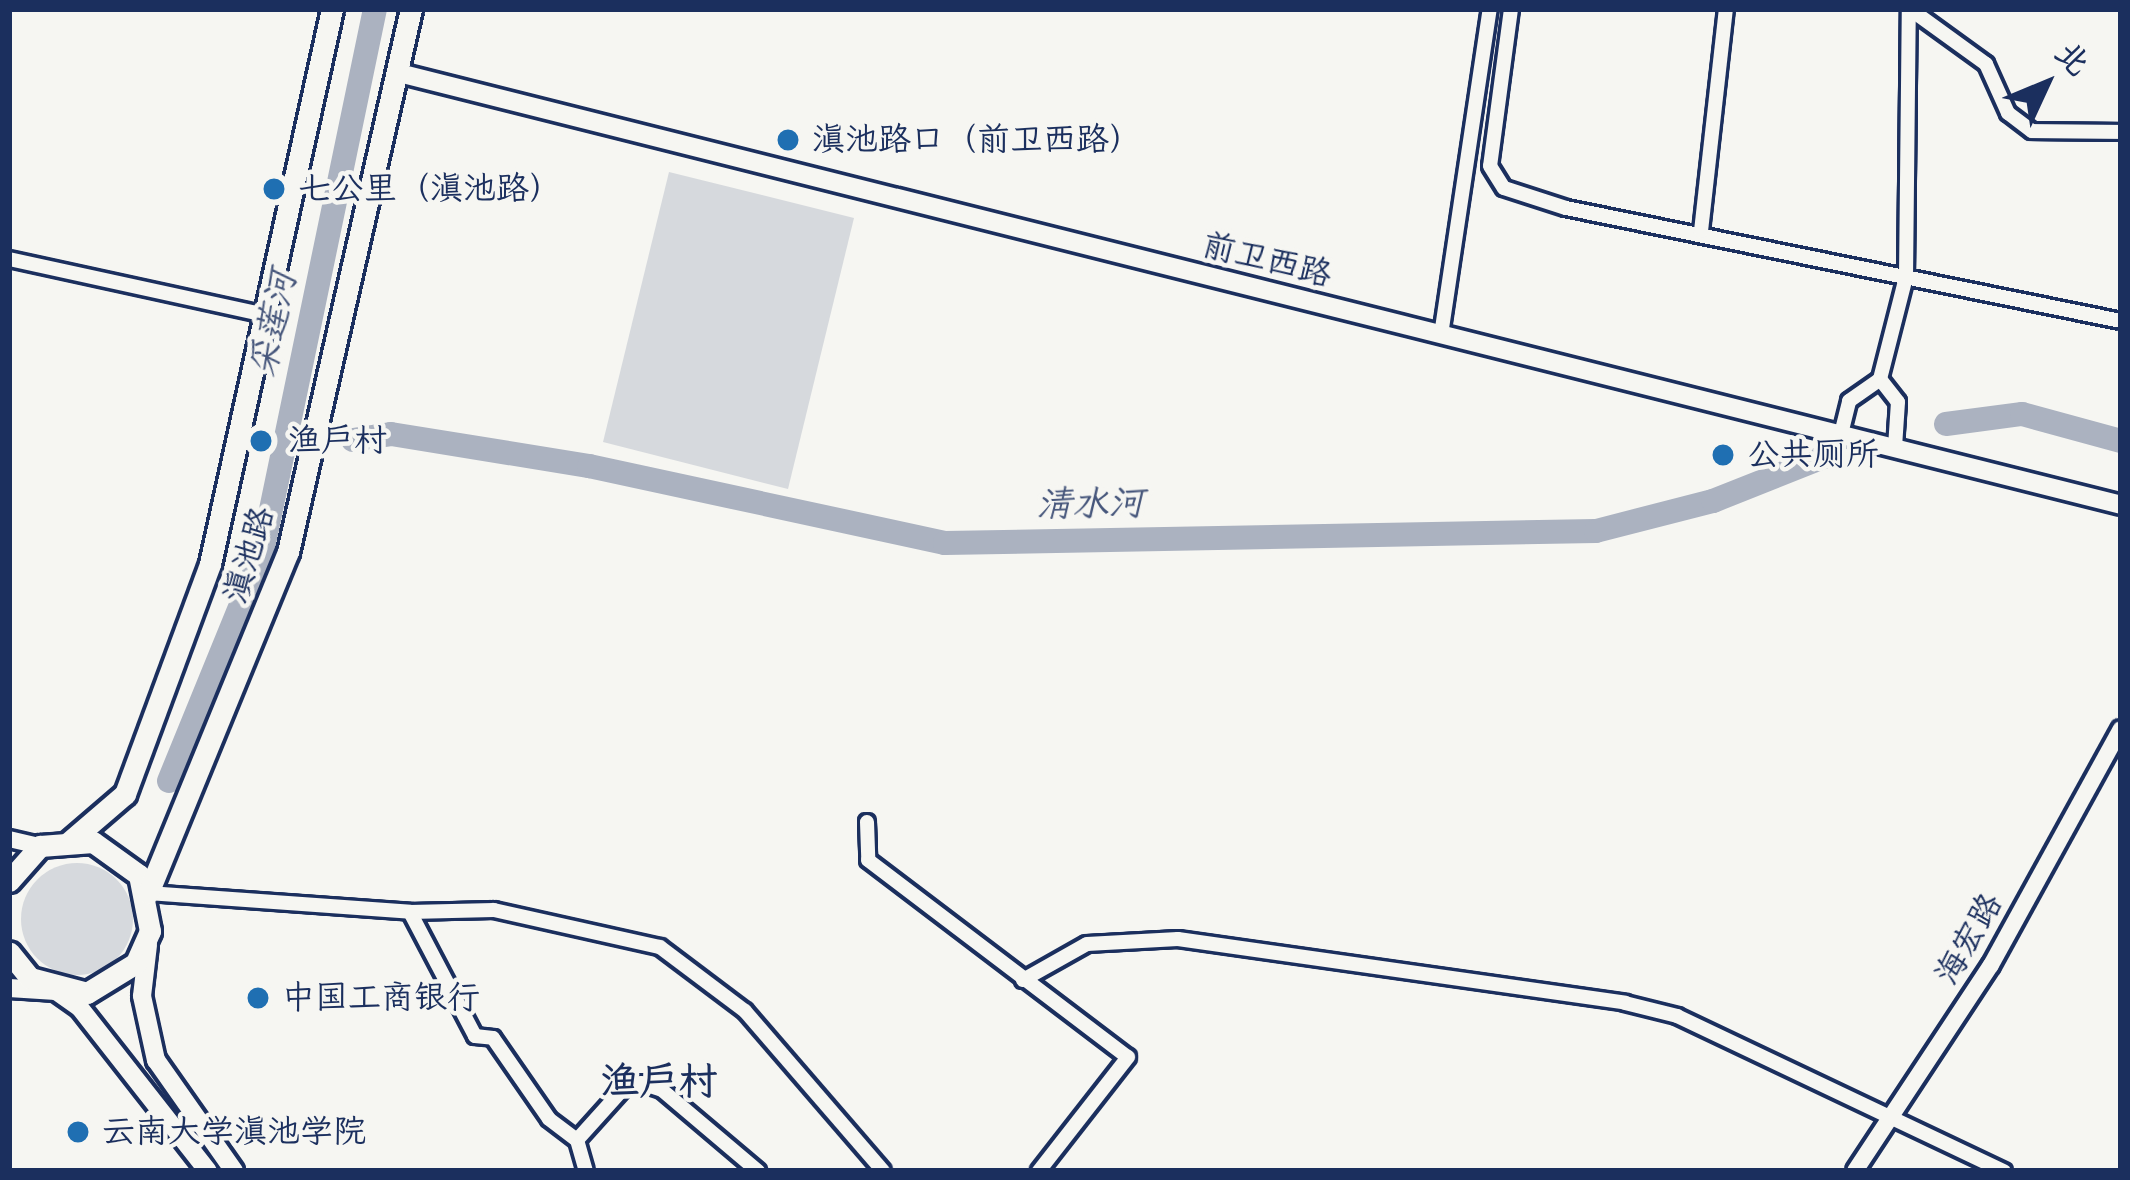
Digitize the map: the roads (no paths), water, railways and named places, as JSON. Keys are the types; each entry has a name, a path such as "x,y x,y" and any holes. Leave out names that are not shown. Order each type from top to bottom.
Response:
{"main road":[{"name":"滇池路","path":"69,842 125,794 177,665 210,564 332,9"},
{"name":"滇池路","path":"148,892 288,552 411,9"},
{"name":"前卫西路","path":"401,67 1843,428 2121,492"},
{"name":"前卫西路","path":"1896,441 2121,505"},
{"path":"9,881 40,846 93,842 124,858 148,892 150,931 142,996 156,1060 234,1171"},
{"path":"9,988 56,991 111,984 136,963 150,931"},
{"path":"9,952 30,978 56,991 98,1024 208,1171"}],"street":[{"path":"1443,329 1490,9"},
{"path":"1511,9 1490,166 1504,188 2121,321"},
{"path":"1701,232 1726,9"},
{"path":"1909,9 1986,64 2008,113 2032,131 2121,132"},
{"path":"1843,428 1849,401 1880,379 1906,277 1909,9"},
{"path":"9,259 265,316"},
{"path":"1880,379 1898,402 1896,441"},
{"name":"海宏路","path":"1855,1171 1892,1122 1991,964 2121,729"},
{"path":"867,822 868,860 1128,1057 1039,1171"},
{"path":"9,839 40,846"},
{"path":"148,892 410,912 494,910 660,946 746,1011 883,1171"},
{"path":"410,912 475,1036 494,1038 549,1119 577,1140 586,1171"},
{"path":"1023,980 1087,944 1178,939 1625,1003 1677,1016 1892,1122 2004,1171"},
{"path":"577,1140 623,1089 641,1083 662,1090 758,1171"}],"waterway":[{"name":"采莲河","path":"169,781 262,553 375,9"},
{"name":"清水河","path":"1946,424 2022,414 2121,441"},
{"name":"清水河","path":"353,440 391,434 589,466 945,543 1596,531 1713,501 1826,456"}],"place":[{"name":"滇池路口（前卫西路）","path":"788,140"},
{"name":"七公里（滇池路）","path":"274,189"},
{"name":"渔户村","path":"261,441"},
{"name":"公共厕所","path":"1723,455"},
{"name":"中国工商银行","path":"258,998"},
{"name":"云南大学滇池学院","path":"78,1132"}],"district":[{"name":"渔户村","path":"659,1082"}]}
